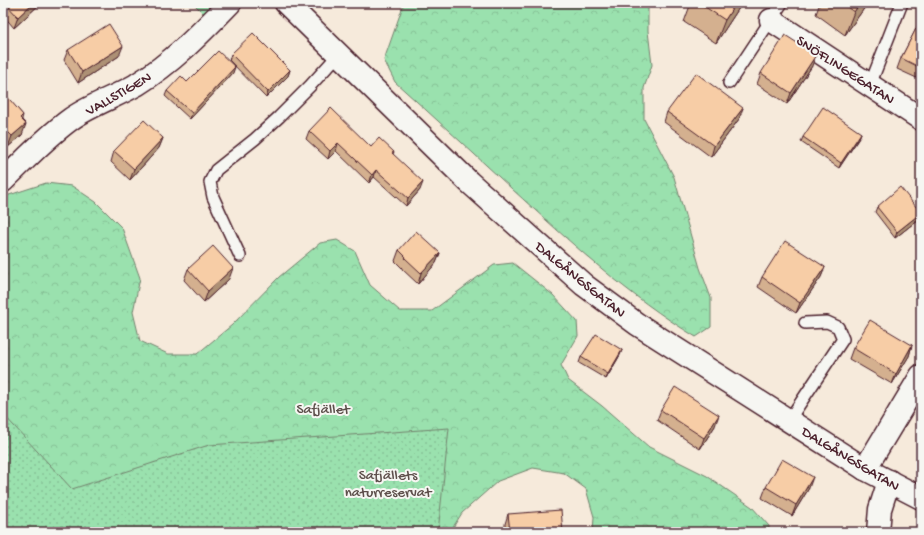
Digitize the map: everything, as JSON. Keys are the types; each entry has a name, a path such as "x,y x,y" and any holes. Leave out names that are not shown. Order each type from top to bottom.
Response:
{"street":[{"name":"VALLSTIGEN","path":"3,181 71,119 136,85 162,67 200,34 230,3"},
{"name":"DALGÅNGSGATAN","path":"286,3 469,182 584,285 637,324 865,469 921,498"},
{"name":"SNÖFLINGEGATAN","path":"777,11 870,85 921,119"},
{"path":"865,469 921,376"},
{"path":"878,532 880,509 890,481"}],"lane":[{"path":"870,85 902,3"},
{"path":"730,83 777,11"},
{"path":"240,256 213,197 210,182 216,170 255,139 279,117 339,54"},
{"path":"789,420 843,339 838,327 827,322 805,323"}],"green space":[{"path":"193,3 215,3 205,15"},
{"path":"404,3 648,3 648,31 652,65 644,88 644,119 674,177 700,268 711,298 711,327 696,337 671,321 623,286 556,229 395,82 384,60"},
{"name":"Safjället","path":"46,183 72,186 96,202 122,228 140,278 133,312 140,341 168,354 197,354 232,325 279,277 320,243 337,240 355,251 370,285 400,311 432,311 494,265 513,263 553,295 577,321 578,336 561,365 568,380 602,406 649,447 707,476 752,507 769,526 769,532 593,532 594,517 586,489 564,473 533,468 498,481 462,513 450,532 3,532 3,197"},
{"name":"Safjällets naturreservat","path":"3,414 72,489 209,445 449,428 438,532 3,532"}],"building":[{"path":"5,3 33,3 18,17"},
{"path":"699,3 736,3 725,20"},
{"path":"841,3 860,3 854,12"},
{"path":"921,19 921,68 901,58"},
{"path":"109,24 123,46 82,72 68,50"},
{"path":"253,33 290,70 268,92 231,54"},
{"path":"785,35 816,55 791,93 761,73"},
{"path":"218,51 235,67 192,113 167,91 181,76 187,82"},
{"path":"696,73 743,108 714,146 667,112"},
{"path":"3,93 23,115 20,118 26,124 12,136 6,130 3,132"},
{"path":"823,107 861,133 841,163 803,137"},
{"path":"331,108 371,147 379,138 394,152 392,153 423,182 408,198 376,170 372,175 338,143 330,151 309,131"},
{"path":"144,120 163,138 134,169 114,151"},
{"path":"900,187 921,213 897,232 877,207"},
{"path":"416,231 440,253 421,273 399,250"},
{"path":"785,241 825,267 800,303 762,277"},
{"path":"213,246 233,268 208,291 188,269"},
{"path":"870,320 912,345 896,374 853,348"},
{"path":"596,334 622,350 608,374 581,357"},
{"path":"675,387 719,415 704,438 661,410"},
{"path":"782,459 813,477 796,505 766,487"},
{"path":"561,510 563,532 510,532 508,514"}]}
